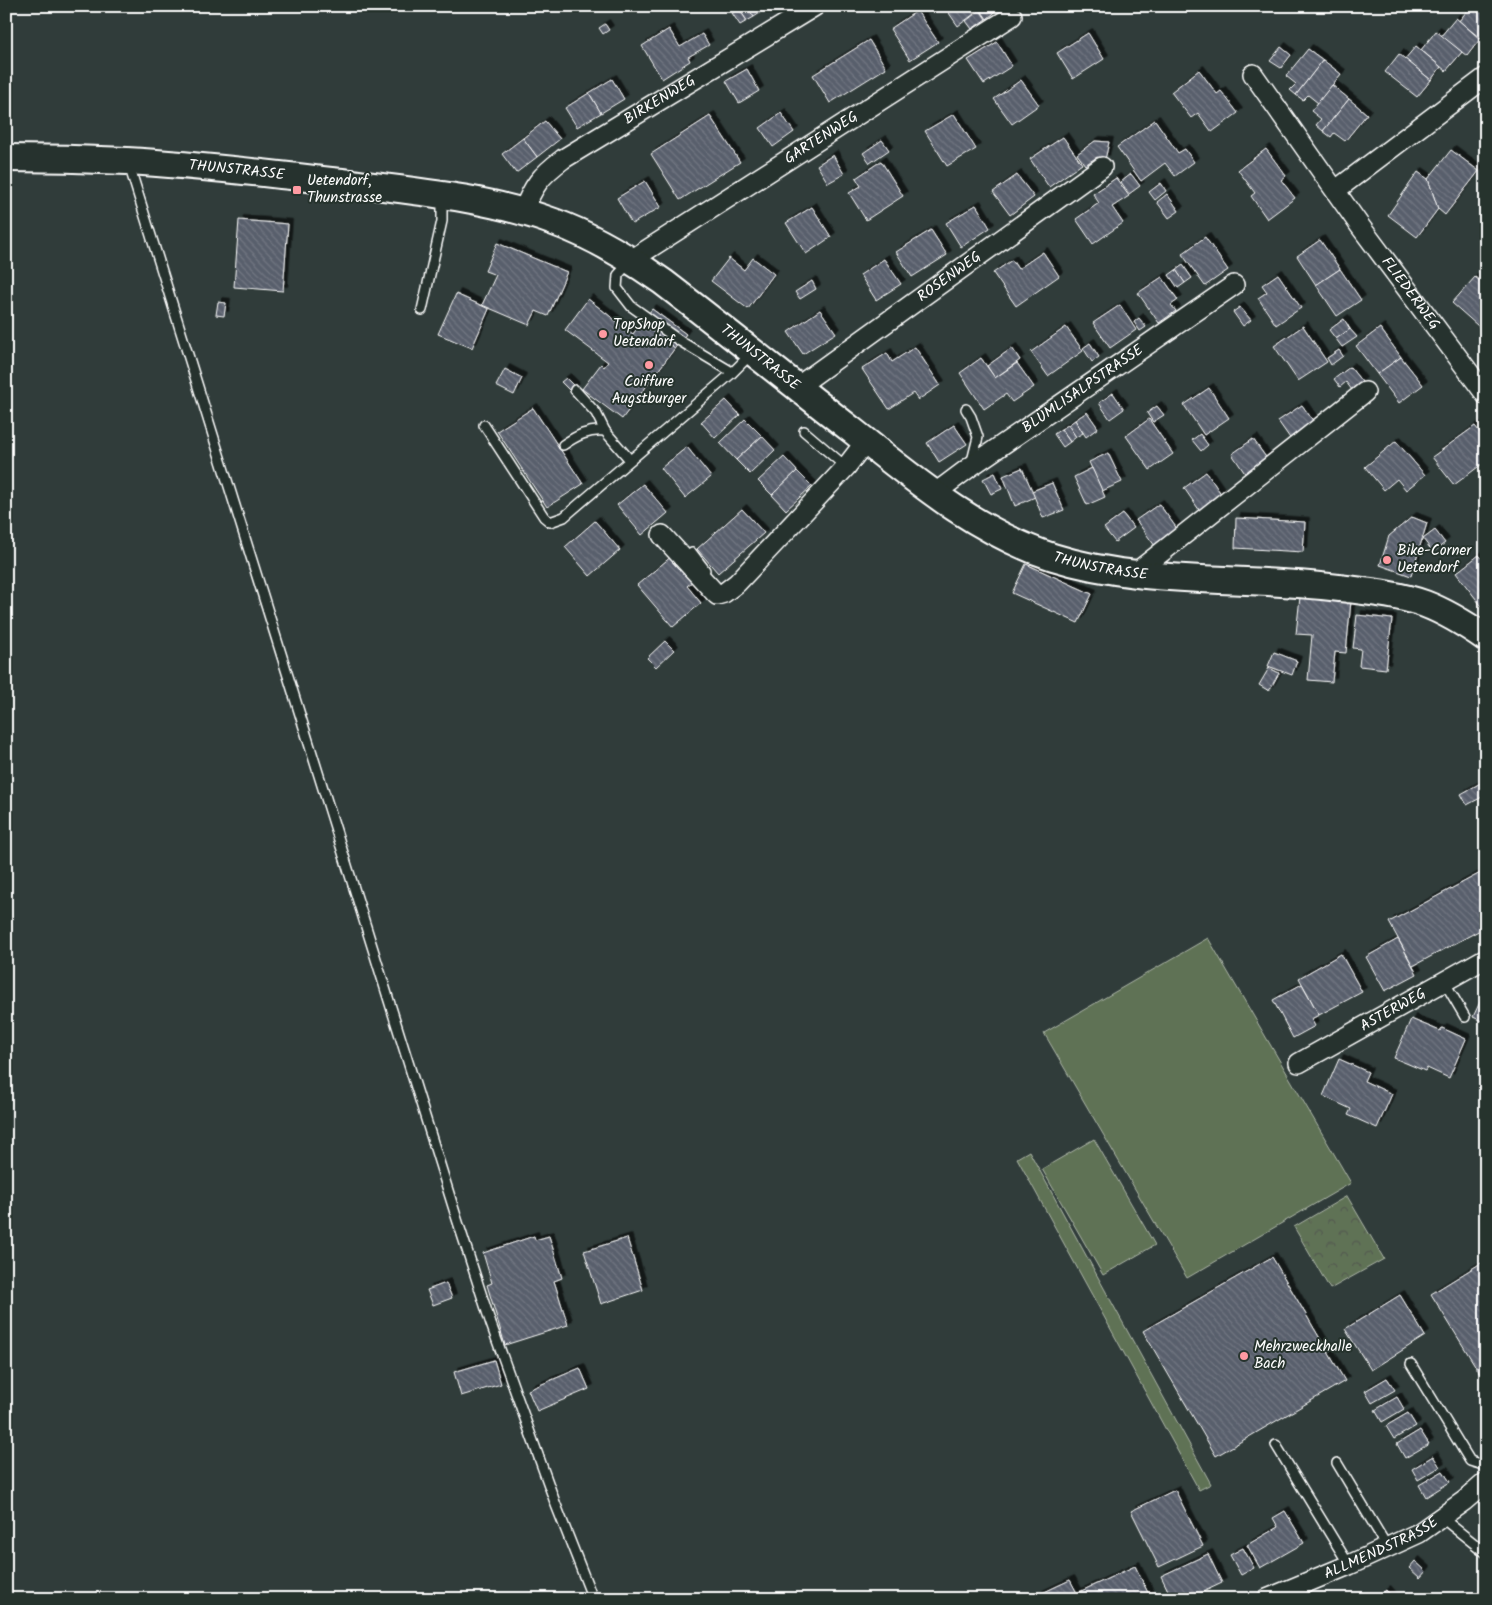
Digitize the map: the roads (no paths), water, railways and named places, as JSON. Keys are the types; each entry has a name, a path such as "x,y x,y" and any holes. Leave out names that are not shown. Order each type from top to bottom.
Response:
{"main road":[{"name":"THUNSTRASSE","path":"6,158 128,161 300,178 442,195 522,212 564,226 591,238 631,260 663,282 934,494 978,524 1024,546 1077,564 1134,574 1327,586 1381,593 1410,599 1430,606 1486,638"}],"street":[{"name":"BIRKENWEG","path":"522,212 536,183 563,159 816,6"},
{"name":"GARTENWEG","path":"631,260 1012,16"},
{"name":"FLIEDERWEG","path":"1253,74 1405,287 1486,395"},
{"path":"1336,190 1486,77"},
{"name":"ROSENWEG","path":"797,387 1102,167"},
{"name":"BLÜMLISALPSTRASSE","path":"934,494 970,467 1234,285"},
{"path":"1134,574 1365,392"},
{"path":"662,535 717,595 724,594 738,583 846,467 866,441"},
{"name":"ASTERWEG","path":"1299,1063 1486,958"},
{"name":"ALLMENDSTRASSE","path":"1267,1599 1419,1533 1442,1518 1486,1482"}],"lane":[{"path":"128,161 456,1216 491,1324 556,1505 593,1599"},
{"path":"422,310 442,222 442,195"},
{"path":"631,260 618,275 617,288 631,306 680,342 732,372"},
{"path":"484,425 544,517 550,522 564,517 753,352"},
{"path":"575,390 596,414 605,431 630,460"},
{"path":"966,410 971,416 978,437 970,467"},
{"path":"563,445 575,437 596,430 605,431"},
{"path":"804,431 846,467"},
{"path":"692,553 724,594"},
{"path":"1444,982 1465,1017"},
{"path":"1411,1364 1470,1461 1486,1466"},
{"path":"1276,1445 1349,1565"},
{"path":"1337,1464 1388,1548"},
{"path":"1442,1518 1486,1553"}],"place":[{"name":"Uetendorf, Thunstrasse","path":"297,190"},
{"name":"TopShop Uetendorf","path":"603,334"},
{"name":"Coiffure Augstburger","path":"649,365"},
{"name":"Bike-Corner Uetendorf","path":"1387,560"},
{"name":"Mehrzweckhalle Bach","path":"1244,1356"}]}
